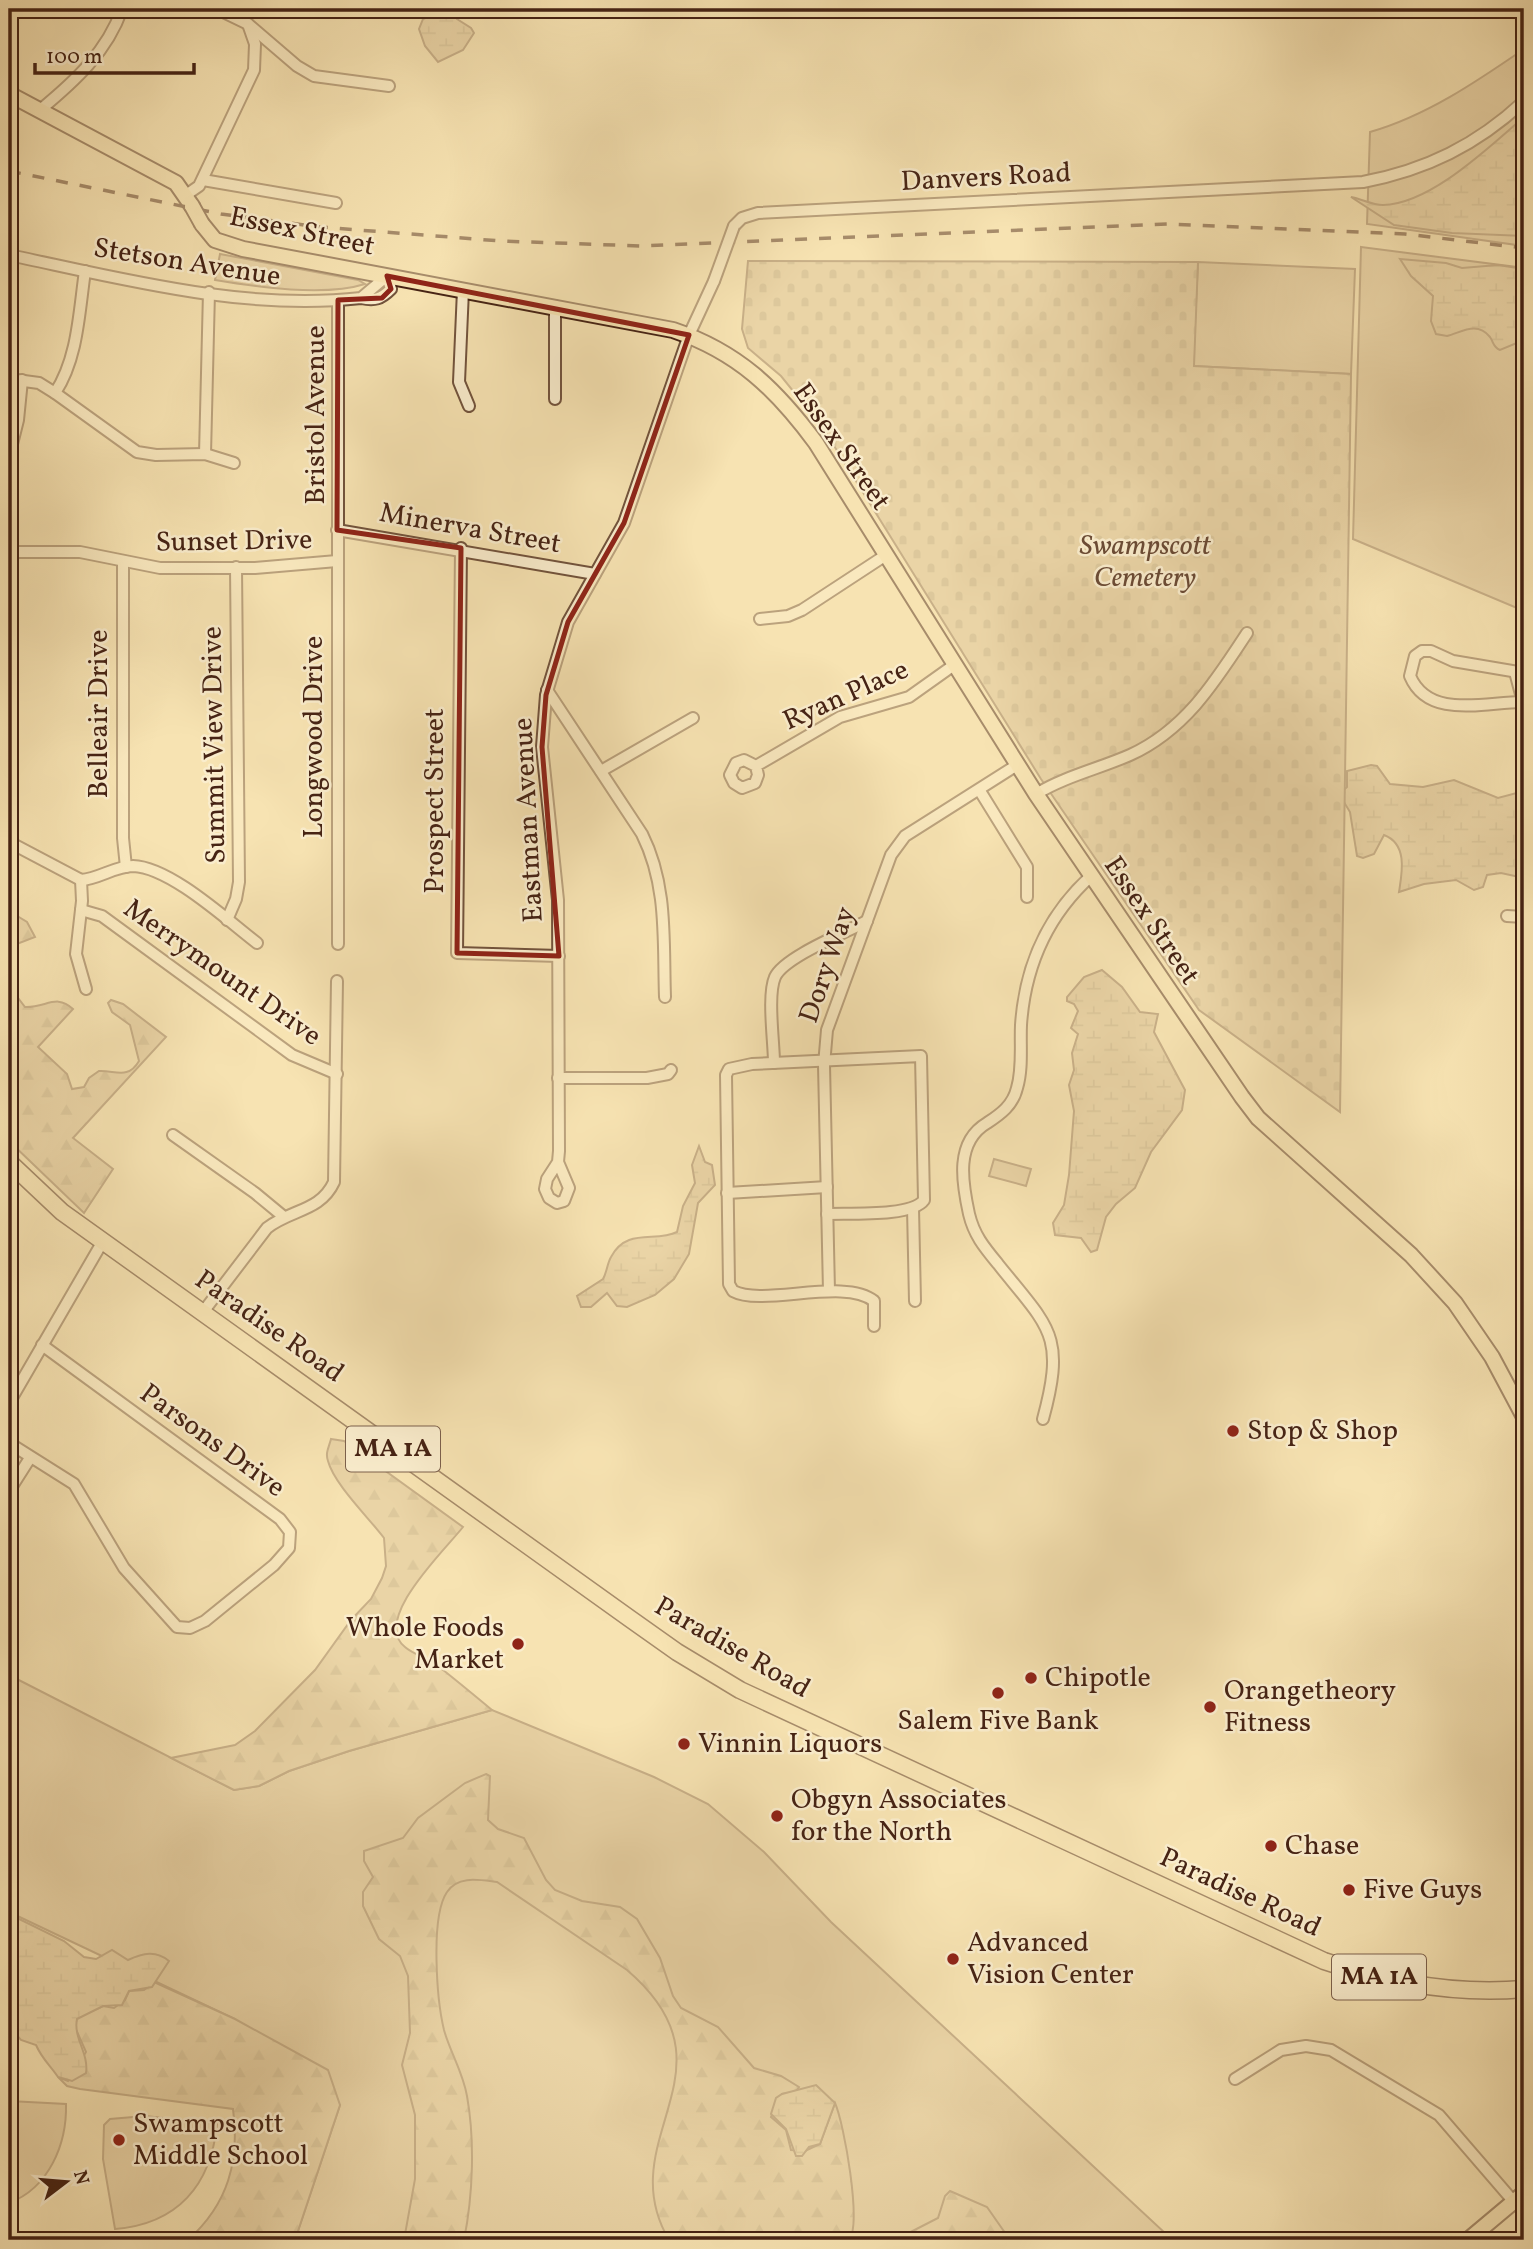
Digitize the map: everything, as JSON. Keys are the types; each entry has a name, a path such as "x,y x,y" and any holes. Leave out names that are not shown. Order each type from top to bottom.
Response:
{"highway":[{"name":"Paradise Road","path":"9,1161 45,1198 103,1241 677,1652 740,1690 1324,1961 1426,1987 1471,1991 1524,1989"}],"main road":[{"name":"Essex Street","path":"9,94 170,179 189,200 209,235 221,244 641,322 689,335 734,357 790,410 816,443 1017,765 1242,1097 1258,1118 1411,1255 1455,1303 1487,1348 1523,1410"},
{"path":"1468,2240 1519,2198"}],"street":[{"path":"40,110 68,86 99,52 116,25 122,9"},
{"path":"217,9 248,24 314,76 389,86"},
{"path":"189,200 203,180 254,70 255,44 248,24"},
{"name":"Danvers Road","path":"689,335 734,226 742,218 758,213 1363,182 1442,160 1489,131 1524,101"},
{"path":"203,180 336,203"},
{"name":"Stetson Avenue","path":"9,255 85,271 270,301 360,298 387,275"},
{"path":"55,393 64,380 73,353 85,271"},
{"path":"463,290 458,370 461,392 469,406"},
{"path":"205,454 209,292"},
{"name":"Bristol Avenue","path":"337,530 338,300"},
{"path":"555,306 555,399"},
{"name":"Eastman Avenue","path":"558,1162 559,957 555,858 542,747 547,690 568,622 624,523 689,335"},
{"path":"9,379 39,383 137,452 156,455 205,454 234,463"},
{"path":"9,456 18,420 22,380"},
{"name":"Minerva Street","path":"337,530 461,548 594,574"},
{"name":"Longwood Drive","path":"337,530 338,944"},
{"name":"Prospect Street","path":"461,548 457,953 559,957"},
{"name":"Sunset Drive","path":"9,552 80,552 160,568 337,561"},
{"path":"760,619 788,616 802,610 886,555"},
{"name":"Belleair Drive","path":"122,562 123,838 126,867"},
{"name":"Summit View Drive","path":"226,920 236,899 239,882 236,567"},
{"path":"1036,794 1073,774 1129,755 1169,731 1206,694 1247,633"},
{"path":"1422,651 1431,651 1453,661 1520,673 1524,702 1456,705 1422,693 1410,676 1415,656 1422,651"},
{"name":"Ryan Place","path":"755,766 841,717 909,697 954,666"},
{"path":"547,690 642,834 658,869 662,899 665,997"},
{"path":"601,771 693,718"},
{"name":"Dory Way","path":"829,1291 824,1062 833,1007 876,891 897,845 905,836 980,791 1017,765"},
{"path":"980,791 1027,867 1027,897"},
{"path":"9,842 81,880 93,880 126,867 156,871 257,943"},
{"path":"1043,1419 1055,1376 1053,1345 1036,1312 975,1233 967,1204 963,1157 971,1136 1004,1111 1014,1098 1019,1078 1021,1022 1035,954 1054,916 1068,897 1091,876"},
{"path":"81,880 76,954 86,989"},
{"name":"Merrymount Drive","path":"81,910 102,916 292,1055 337,1074"},
{"path":"1507,916 1524,917"},
{"path":"774,1063 773,996 777,974 790,962 867,921"},
{"path":"203,1312 261,1235 284,1217 314,1206 330,1192 334,1182 337,981"},
{"path":"827,1214 913,1208 924,1200 921,1056 743,1065 729,1069 726,1074 729,1284 740,1294 829,1291 870,1298 874,1301 874,1326"},
{"path":"558,1078 647,1078 668,1074 671,1070"},
{"path":"173,1135 256,1193 284,1217"},
{"path":"727,1193 827,1187"},
{"path":"913,1208 915,1301"},
{"path":"9,1403 103,1241"},
{"name":"Parsons Drive","path":"9,1443 74,1484 124,1568 177,1627 190,1628 205,1621 274,1565 289,1548 290,1532 280,1519 42,1345"},
{"path":"9,1491 30,1458"},
{"path":"1235,2079 1281,2050 1306,2046 1331,2050 1438,2115 1519,2198"}],"highlighted area":[{"path":"387,276 689,335 624,523 568,622 546,695 542,747 559,956 457,953 461,548 337,530 338,300 382,298 391,289"}],"green space":[{"path":"444,9 458,9 457,19 474,33 463,50 438,62 425,46 419,29 423,19"},
{"path":"1524,49 1524,246 1367,224 1370,132 1431,107 1469,86"},
{"path":"1524,117 1524,236 1452,233 1394,225 1351,197 1383,205 1420,195 1459,172"},
{"path":"1361,247 1524,268 1524,611 1353,539"},
{"path":"220,254 358,280 365,284 349,288 311,290 270,288 215,280"},
{"path":"1400,259 1446,263 1462,268 1498,265 1524,269 1524,340 1500,350 1485,332 1480,330 1469,329 1447,336 1436,334 1431,321 1433,296 1411,276"},
{"name":"Swampscott Cemetery","path":"748,261 1198,262 1194,366 1351,374 1340,1112 1199,1010 1041,779 823,428 781,376 748,348 742,329"},
{"path":"1198,262 1355,269 1351,374 1193,366"},
{"path":"1377,766 1390,784 1423,787 1454,780 1498,798 1524,791 1524,878 1501,873 1487,875 1483,887 1474,890 1456,880 1424,884 1399,892 1402,860 1397,845 1384,835 1374,854 1363,858 1357,856 1350,812 1339,794 1347,787 1347,771"},
{"path":"9,911 27,922 35,937 9,947"},
{"path":"1102,970 1122,987 1140,1012 1158,1014 1154,1032 1185,1090 1182,1110 1151,1152 1135,1188 1116,1204 1106,1217 1097,1250 1091,1252 1081,1238 1055,1235 1053,1223 1064,1205 1074,1111 1069,1085 1074,1070 1072,1053 1078,1034 1071,1028 1078,1011 1074,1004 1067,1001 1067,997 1084,977"},
{"path":"9,986 25,1007 61,1002 73,1009 38,1047 67,1074 72,1089 84,1087 89,1078 99,1071 126,1072 139,1061 130,1025 112,1012 108,1003 111,1000 123,1004 166,1037 73,1138 113,1169 84,1213 9,1141"},
{"path":"699,1146 705,1162 712,1165 715,1185 698,1203 689,1254 674,1279 655,1295 627,1307 617,1306 607,1293 591,1307 581,1307 577,1296 603,1279 610,1260 625,1242 677,1232 683,1206 695,1183 692,1165"},
{"path":"994,1159 1031,1169 1026,1186 989,1176"},
{"path":"331,1439 344,1441 463,1527 414,1585 397,1620 397,1635 405,1647 438,1666 492,1710 349,1751 289,1771 259,1786 234,1790 171,1758 235,1745 255,1731 315,1670 351,1620 371,1599 386,1566 384,1538 344,1490 328,1461"},
{"path":"9,1675 234,1790 259,1786 289,1771 349,1751 492,1710 654,1777 708,1804 764,1852 831,1922 1165,2233 1163,2240 295,2240 340,2105 235,2019 9,1912"},
{"path":"486,1774 490,1776 488,1820 498,1829 524,1838 546,1880 555,1890 582,1901 620,1907 637,1919 660,1958 673,1996 681,2008 718,2027 754,2068 781,2076 799,2087 796,2092 782,2094 771,2117 786,2130 791,2150 805,2151 820,2144 835,2103 847,2151 853,2195 854,2215 849,2240 798,2240 778,2232 761,2233 755,2240 669,2240 655,2203 654,2169 676,2072 674,2040 660,2006 627,1970 497,1882 477,1880 457,1883 447,1892 438,1920 436,1959 441,2017 460,2070 470,2113 471,2187 464,2240 404,2240 415,2179 415,2115 402,2065 410,2033 408,1976 400,1956 379,1939 363,1906 363,1892 373,1877 364,1861 364,1851 403,1838 418,1818 465,1783"},
{"path":"9,1914 64,1941 84,1957 96,1959 112,1950 128,1960 149,1954 159,1955 169,1961 152,1987 129,1991 122,2005 103,2006 77,2019 77,2033 86,2073 72,2081 58,2077 36,2045 21,2040 14,2032 9,2034"},
{"path":"154,1982 235,2019 328,2070 340,2105 295,2240 188,2240 213,2212 228,2180 235,2146 233,2109 80,2089 67,2086 58,2077 68,2081 86,2052 75,2027 77,2018 103,2006 114,2008 125,2000 129,1991 144,1990"},
{"path":"816,2085 835,2103 820,2144 809,2147 802,2156 796,2156 786,2129 771,2114 776,2098 782,2094"},
{"path":"9,2101 66,2104 63,2134 53,2163 35,2187 9,2203"},
{"path":"145,2116 217,2124 213,2146 198,2183 187,2198 173,2210 137,2226 115,2229 103,2159 104,2125 110,2119"},
{"path":"950,2191 987,2207 1010,2240 895,2240 938,2218 945,2196"}],"railway":[{"path":"9,171 221,214 320,227 501,241 641,246 1167,224 1405,234 1524,248"}],"place":[{"name":"Stop & Shop","path":"1233,1431"},
{"name":"Whole Foods Market","path":"518,1644"},
{"name":"Chipotle","path":"1031,1678"},
{"name":"Salem Five Bank","path":"998,1693"},
{"name":"Orangetheory Fitness","path":"1210,1707"},
{"name":"Vinnin Liquors","path":"684,1744"},
{"name":"Obgyn Associates for the North","path":"777,1816"},
{"name":"Chase","path":"1271,1846"},
{"name":"Five Guys","path":"1349,1890"},
{"name":"Advanced Vision Center","path":"953,1959"},
{"name":"Swampscott Middle School","path":"119,2140"}]}
